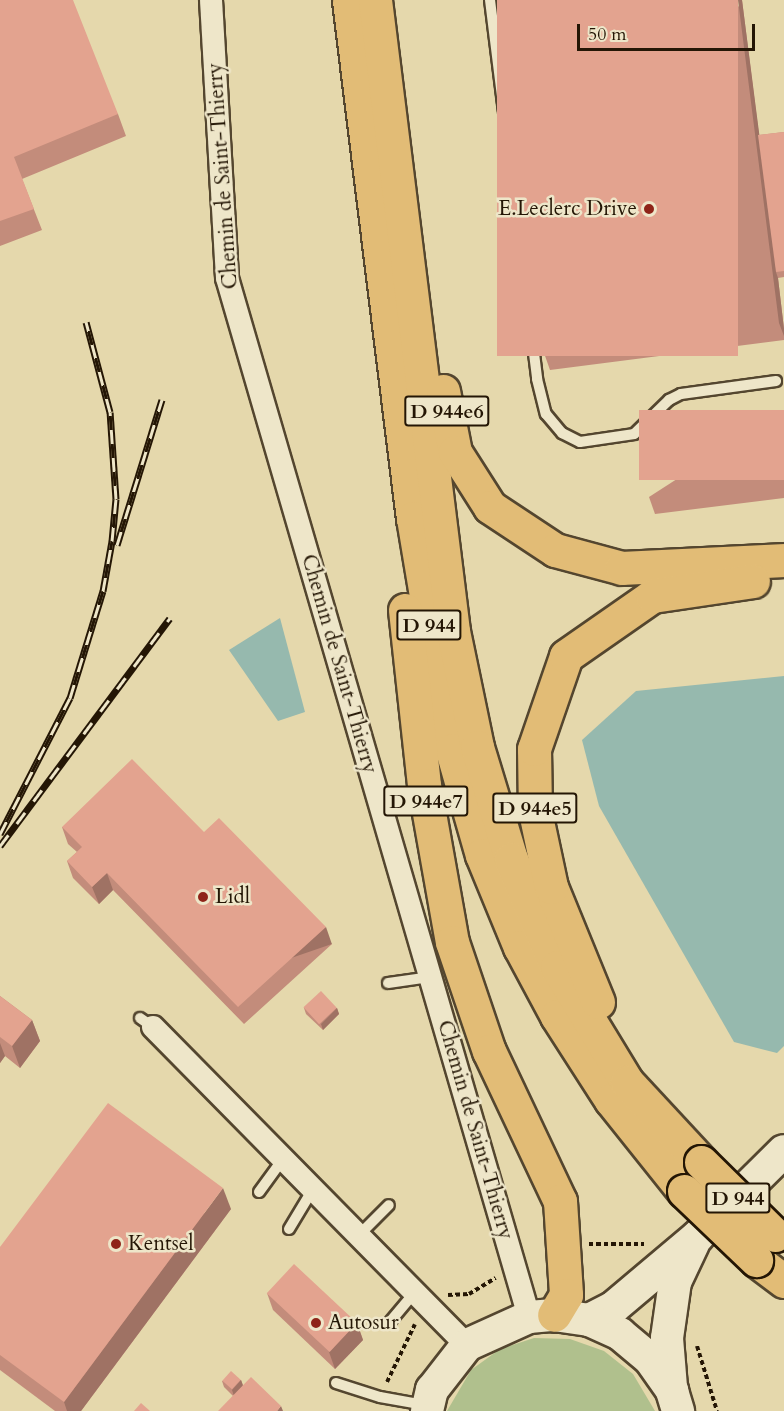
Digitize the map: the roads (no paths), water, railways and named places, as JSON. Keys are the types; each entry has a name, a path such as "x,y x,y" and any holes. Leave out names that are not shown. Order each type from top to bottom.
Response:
{"highway":[{"name":"D 944","path":"349,0 432,650 452,750 482,855 520,947 557,1016 611,1100 684,1191 772,1245"},
{"name":"D 944","path":"375,0 453,631 477,747 511,859 557,967 627,1082 701,1162 772,1245 784,1281"},
{"name":"D 944e6","path":"386,0 441,385 455,452 490,507 555,550 622,568 775,560"},
{"name":"D 944e7","path":"382,261 383,366 396,525 426,796 452,942 489,1051 560,1201 566,1295 541,1316"},
{"name":"D 944e5","path":"701,1162 691,1141 645,1084 591,990 551,887 535,812 534,749 566,656 652,596 740,582 784,579"}],"street":[{"name":"Chemin de Saint-Thierry","path":"211,0 227,278 430,977 541,1316"},
{"path":"147,1023 467,1345"},
{"path":"589,1320 614,1307 697,1237 784,1151"},
{"path":"675,1401 667,1338 675,1282 697,1237"},
{"path":"427,1408 432,1390 467,1345 541,1316 589,1320 620,1334 650,1359 675,1401"}],"lane":[{"path":"490,0 537,379 546,414 562,433 580,442 634,434 669,400 681,394 776,381"},
{"path":"388,983 430,977"},
{"path":"259,1192 283,1159"},
{"path":"289,1229 313,1189"},
{"path":"359,1235 389,1205"},
{"path":"389,1323 415,1292"},
{"path":"336,1383 380,1397 427,1408"}],"water":[{"path":"280,618 305,712 278,721 229,650"},
{"path":"784,676 784,1046 777,1053 734,1042 599,806 582,740 636,691"}],"railway":[{"path":"0,834 70,698 103,591 112,541 116,499 110,412 86,322"},
{"path":"117,545 162,400"},
{"path":"0,846 170,618"}],"place":[{"name":"E.Leclerc Drive","path":"649,209"},
{"name":"Lidl","path":"203,897"},
{"name":"Kentsel","path":"116,1244"},
{"name":"Autosur","path":"316,1323"}]}
